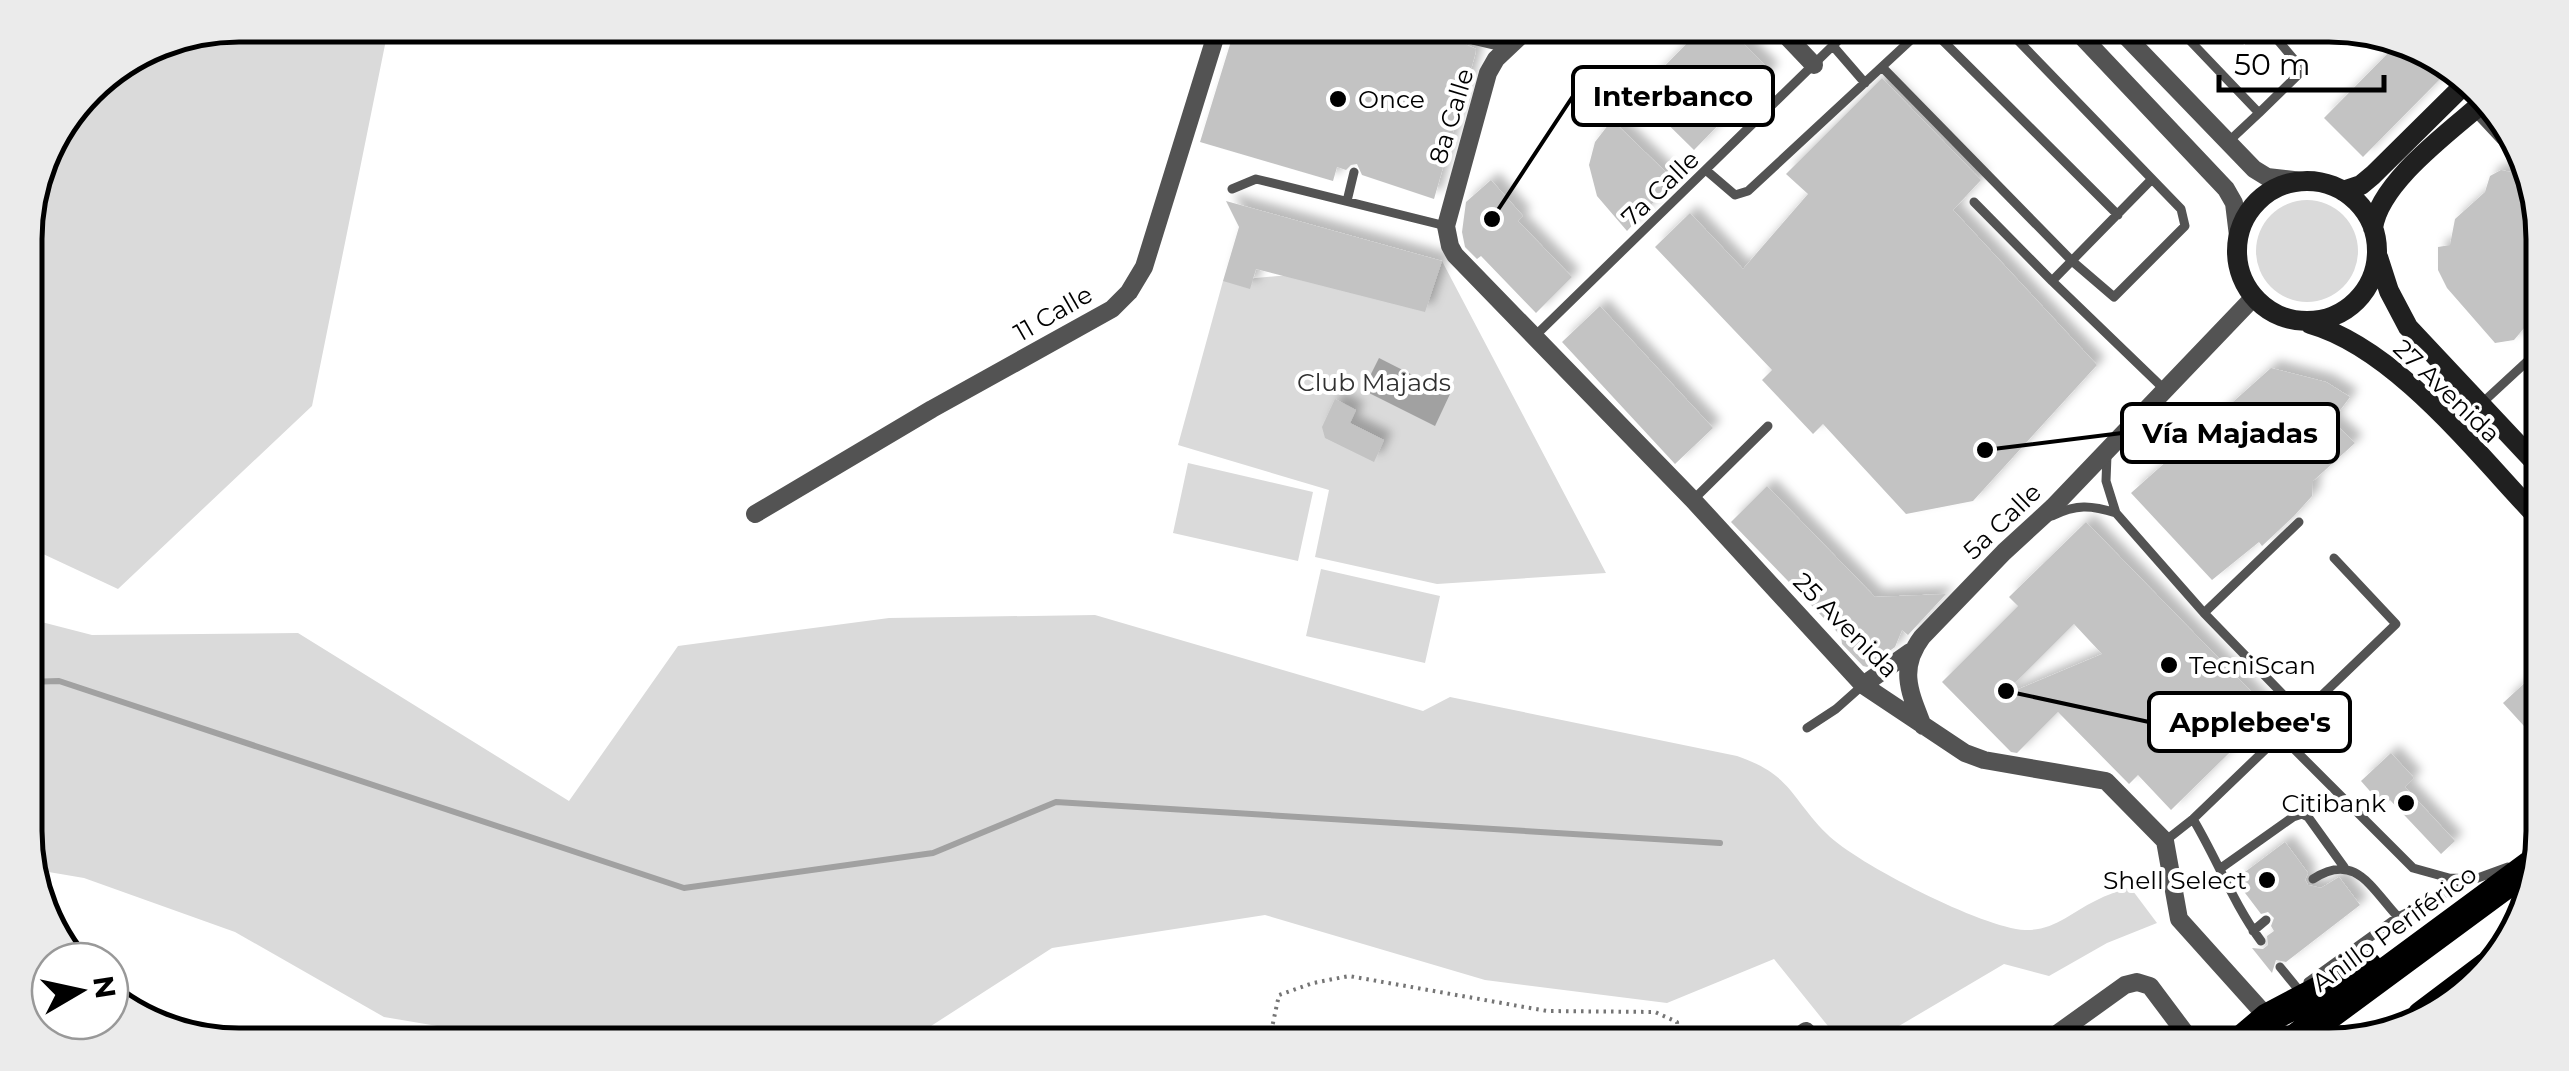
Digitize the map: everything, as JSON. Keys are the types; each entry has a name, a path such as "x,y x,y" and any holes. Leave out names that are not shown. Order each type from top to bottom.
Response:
{"highway":[{"name":"Anillo Periférico","path":"2310,1028 2523,870"},
{"path":"2256,1028 2268,1018 2390,954 2417,948"}],"street":[{"name":"8a Calle","path":"1446,231 1488,73 1513,42"},
{"path":"1792,42 1814,65"},
{"path":"2087,42 2226,189 2234,203 2242,278 2254,297 2271,312 2299,321 2323,320 2353,304 2371,279 2377,252 2373,228 2363,210 2343,191 2327,184 2267,177 2254,169 2132,42"},
{"name":"11 Calle","path":"754,514 1103,315 1129,292 1144,267 1214,43"},
{"path":"2343,191 2373,176 2458,91"},
{"path":"2373,228 2376,212 2392,186 2476,108"},
{"path":"2238,236 2246,216 2265,195 2302,181"},
{"name":"25 Avenida","path":"1446,231 1456,255 1692,500 1862,685 1965,754 2106,781 2165,841"},
{"name":"27 Avenida","path":"2377,252 2389,291 2408,327 2526,453"},
{"name":"5a Calle","path":"1862,685 1910,652 2254,297"},
{"name":"27 Avenida","path":"2299,321 2334,331 2364,346 2407,381 2526,506"},
{"path":"1910,652 1910,695 1923,726"},
{"path":"2165,841 2178,919 2268,1018"},
{"path":"2065,1028 2125,985 2137,982 2150,986 2182,1028"}],"lane":[{"path":"1484,42 1507,48"},
{"name":"7a Calle","path":"1535,336 1837,42"},
{"path":"1707,171 1734,196 1748,191 1909,42"},
{"path":"1945,42 2118,215"},
{"path":"1882,67 2072,260 2111,296 2117,295 2184,226 2181,208 2020,42"},
{"path":"2191,42 2259,113"},
{"path":"2228,142 2303,70 2279,42"},
{"path":"1833,46 1865,83"},
{"path":"1346,201 1354,172"},
{"path":"1232,189 1256,179 1446,231"},
{"path":"2052,281 2152,179"},
{"path":"1974,202 2164,388"},
{"path":"2480,404 2526,363"},
{"path":"1692,500 1768,426"},
{"path":"2107,451 2106,481 2116,513 2204,613 2301,713"},
{"path":"2033,525 2075,506 2092,505 2116,513"},
{"path":"2204,613 2299,522"},
{"path":"2165,841 2193,819 2396,624 2334,558"},
{"path":"1807,728 1862,685"},
{"path":"2280,734 2413,868 2448,878 2475,879"},
{"path":"2222,868 2302,814 2344,867 2362,878 2398,917"},
{"path":"2193,819 2222,868 2232,896 2261,941"},
{"path":"2268,1018 2298,989 2398,917 2475,879 2524,863"},
{"path":"2313,879 2328,869 2344,867"},
{"path":"2253,930 2266,920"},
{"path":"2280,967 2298,989"}],"path":[{"path":"1272,1028 1279,995 1313,982 1349,976 1547,1010 1655,1012 1677,1022 1678,1028"}],"green space":[{"path":"227,43 385,43 312,406 118,589 42,554 43,227 49,189 69,141 110,91 141,69 189,49"},
{"path":"2307,200 2327,204 2343,215 2354,231 2358,251 2354,271 2343,287 2327,298 2307,302 2287,298 2271,287 2260,271 2256,251 2260,231 2271,215 2287,204"},
{"name":"Club Majads","path":"1442,261 1606,573 1437,584 1315,557 1329,490 1178,445 1223,281"},
{"path":"1188,463 1313,492 1298,561 1173,533"},
{"path":"1321,569 1440,596 1425,663 1306,636"},
{"path":"1095,615 1423,711 1450,697 1737,756 1780,779 1842,847 1952,907 2006,927 2035,929 2130,887 2157,923 2107,943 2049,976 2004,964 1896,1028 1830,1028 1774,959 1667,1003 1485,980 1265,915 1052,948 928,1028 449,1028 384,1017 235,932 84,878 47,872 42,831 42,622 92,635 298,633 569,801 678,646 889,618"}],"shaded area":[{"path":"1379,358 1450,394 1435,426 1363,390"}],"building":[{"name":"Once","path":"1466,42 1476,49 1434,199 1362,175 1357,164 1346,170 1337,167 1333,181 1200,142 1231,43"},
{"path":"1688,42 1742,42 1771,71 1694,150 1637,94"},
{"path":"2389,52 2441,78 2363,157 2324,118"},
{"path":"1882,78 1981,180 1953,210 2097,365 1973,501 1906,514 1823,424 1813,434 1762,380 1772,370 1655,247 1690,213 1743,269 1808,194 1786,174"},
{"path":"1612,120 1674,180 1627,231 1597,196 1589,165 1595,142"},
{"path":"2501,170 2514,173 2525,214 2526,240 2526,326 2514,340 2495,343 2447,288 2438,270 2438,247 2450,245 2455,219 2485,192 2490,176"},
{"path":"1491,180 1523,216 1518,221 1572,277 1536,313 1481,256 1477,259 1465,247 1462,232 1466,202"},
{"path":"1226,201 1442,261 1425,312 1256,269 1250,289 1223,281 1239,227"},
{"path":"1600,306 1713,428 1675,464 1562,342"},
{"path":"2271,368 2326,382 2350,397 2332,421 2355,443 2313,481 2312,496 2294,516 2262,546 2259,542 2212,580 2131,493"},
{"path":"1335,399 1356,410 1350,423 1384,440 1374,462 1325,438 1322,427"},
{"path":"1767,486 1875,597 1946,594 1908,635 1902,630 1895,647 1863,666 1842,644 1841,636 1731,522"},
{"name":"TecniScan","path":"2086,522 2271,712 2171,810 2138,775 2129,784 2058,712 2017,753 2011,752 1942,682 2018,606 2009,597","holes":["2074,624 2102,654 2002,696"]},
{"path":"2526,682 2526,728 2503,703"},
{"name":"Citibank","path":"2391,753 2414,778 2405,787 2455,841 2441,854 2390,800 2383,806 2361,781"},
{"path":"2285,842 2308,873 2308,885 2321,888 2339,877 2360,905 2286,962 2276,960 2272,973 2252,948 2263,949 2268,945 2274,918 2268,912 2261,914 2239,885 2241,875"}],"waterway":[{"path":"42,682 59,681 684,888 933,853 1056,802 1720,843"}],"place":[{"name":"Once","path":"1338,99"},
{"name":"Interbanco","path":"1492,219"},
{"name":"Vía Majadas","path":"1985,450"},
{"name":"TecniScan","path":"2169,665"},
{"name":"Applebee's","path":"2006,691"},
{"name":"Citibank","path":"2406,803"},
{"name":"Shell Select","path":"2267,880"}]}
